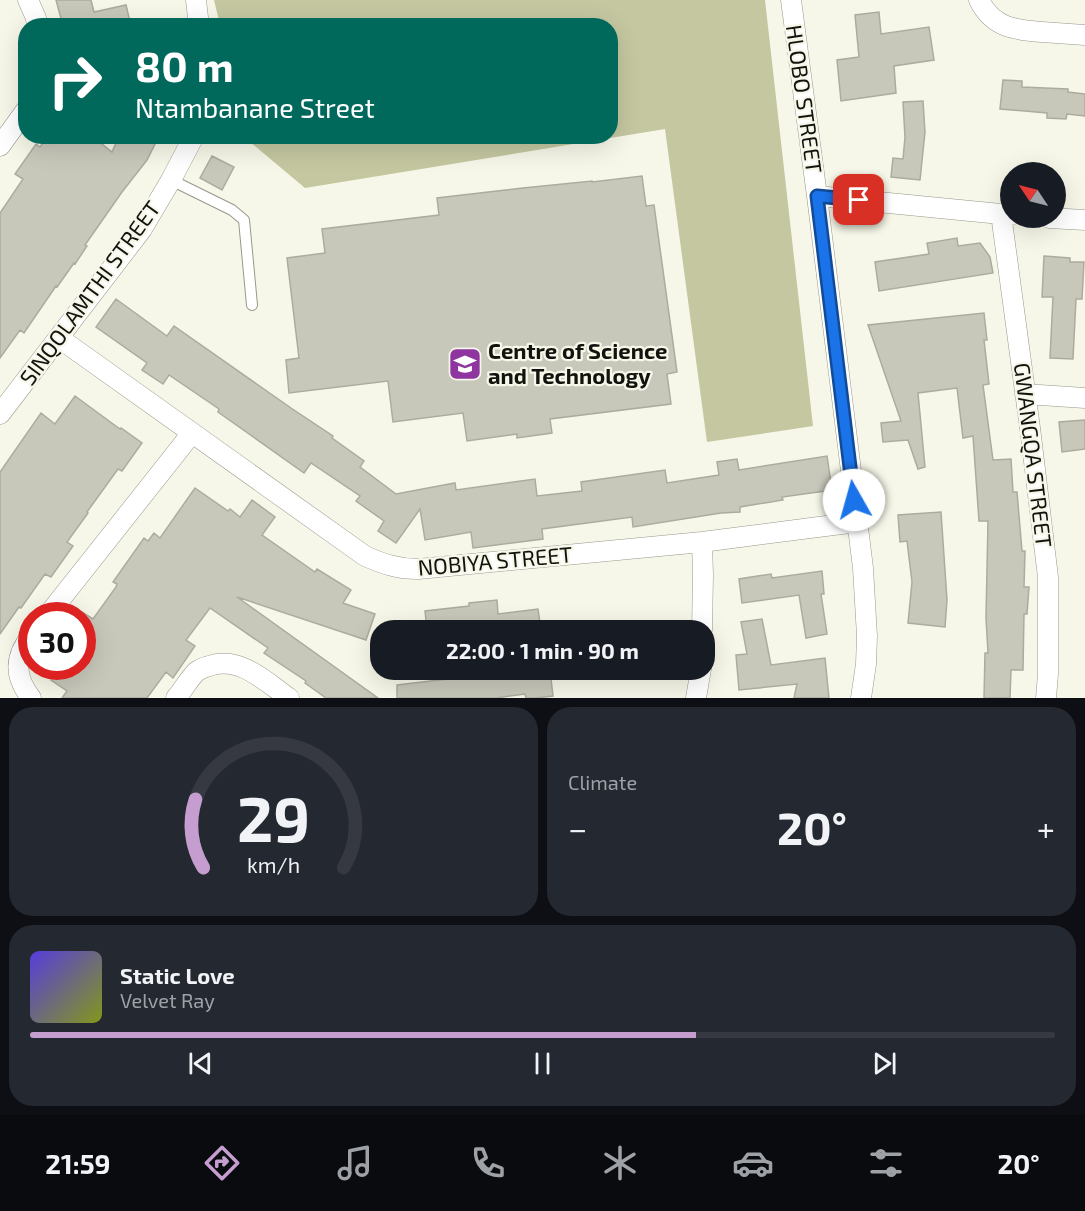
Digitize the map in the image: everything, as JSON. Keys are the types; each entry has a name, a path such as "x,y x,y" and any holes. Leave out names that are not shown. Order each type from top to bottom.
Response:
{"street":[{"path":"28,0 36,18"},
{"path":"196,0 198,18"},
{"name":"HLOBO STREET","path":"791,0 863,568 867,636 861,698"},
{"path":"979,0 992,18 1006,27 1085,35"},
{"path":"0,146 18,121"},
{"name":"SINQOLAMTHI STREET","path":"0,414 142,229 190,144"},
{"path":"817,196 1000,213"},
{"path":"1066,219 1085,220"},
{"name":"GWANGQA STREET","path":"1007,228 1048,577 1046,698"},
{"name":"NOBIYA STREET","path":"58,338 365,556 389,566 418,569 702,542 857,522"},
{"path":"1025,394 1085,398"},
{"path":"58,602 192,433"},
{"path":"702,542 702,620"},
{"path":"176,698 197,671 222,663 242,667 289,698"},
{"path":"20,680 31,698"},
{"path":"693,698 698,680"}],"lane":[{"path":"171,180 232,210 244,220 252,305"}],"green space":[{"path":"214,0 765,0 813,426 707,442 665,129 618,137 618,18 218,18"},
{"path":"252,144 573,144 305,188"}],"building":[{"path":"56,0 91,0 94,12 126,5 129,18 61,18"},
{"path":"879,12 881,34 929,27 934,60 894,66 896,93 841,101 837,60 859,57 855,15"},
{"path":"1003,80 1022,81 1022,87 1068,89 1068,92 1085,94 1085,116 1067,114 1066,119 1047,118 1047,113 1000,109"},
{"path":"923,101 925,132 920,180 891,177 893,158 903,159 905,137 903,102"},
{"path":"36,144 40,147 42,144 102,144 112,152 116,144 155,144 147,160 85,245 87,246 75,264 56,286 24,333 20,330 0,358 0,213 23,179 15,174"},
{"path":"212,156 234,167 222,190 200,178"},
{"path":"642,176 646,206 654,205 677,372 667,374 671,404 550,419 552,433 517,438 517,434 467,441 463,413 393,422 388,381 289,393 286,360 299,358 287,258 325,253 322,229 439,215 437,198"},
{"path":"957,238 958,246 980,243 990,257 993,273 879,291 875,262 929,254 927,243"},
{"path":"1044,256 1070,258 1070,262 1084,262 1082,299 1076,299 1073,359 1050,358 1053,297 1042,297"},
{"path":"116,299 167,336 174,326 333,436 332,438 364,461 360,467 396,494 455,483 456,490 535,479 537,496 582,491 581,482 665,470 667,483 719,475 717,462 737,459 739,470 827,456 832,490 782,497 783,500 740,507 740,512 633,527 632,517 542,529 543,539 473,548 471,532 425,540 420,509 396,543 378,531 384,521 356,501 360,496 311,463 304,473 218,412 219,409 169,375 163,384 142,370 147,363 96,327"},
{"path":"984,313 987,340 984,340 989,384 983,385 993,460 1011,459 1013,492 1017,492 1022,551 1025,551 1024,587 1029,587 1027,614 1024,614 1023,670 1011,670 1010,698 984,698 985,653 988,653 986,618 988,521 979,521 973,436 963,438 957,388 918,393 925,467 918,469 908,440 883,442 881,423 901,421 868,325"},
{"path":"75,396 142,443 122,471 118,469 87,512 67,542 73,546 51,577 45,574 25,602 18,602 18,608 0,634 0,472 41,413 55,424"},
{"path":"1085,420 1085,449 1062,452 1059,422"},
{"path":"195,488 240,517 252,500 275,517 262,535 315,572 317,569 351,590 343,603 375,614 373,620 370,620 366,640 237,597 378,698 326,698 305,683 306,681 264,653 268,648 210,608 186,640 195,646 173,678 166,672 147,698 62,698 67,691 51,680 96,680 96,615 116,587 117,584 113,582 144,538 148,541 154,533 160,538"},
{"path":"941,512 947,600 945,627 908,623 912,582 907,541 900,542 898,515"},
{"path":"822,571 824,594 821,594 827,634 806,638 799,595 742,603 739,579 771,574 772,578"},
{"path":"497,600 498,614 538,609 540,620 426,620 425,611 469,606 469,603"},
{"path":"762,619 771,665 825,658 829,698 794,698 797,684 739,690 736,655 747,654 741,622"},
{"path":"439,680 551,680 553,696 526,698 525,694 496,698 397,698 397,685"}],"place":[{"name":"Centre of Science and Technology","path":"465,364"}],"route":[{"path":"854,500 817,196 859,200"}]}
